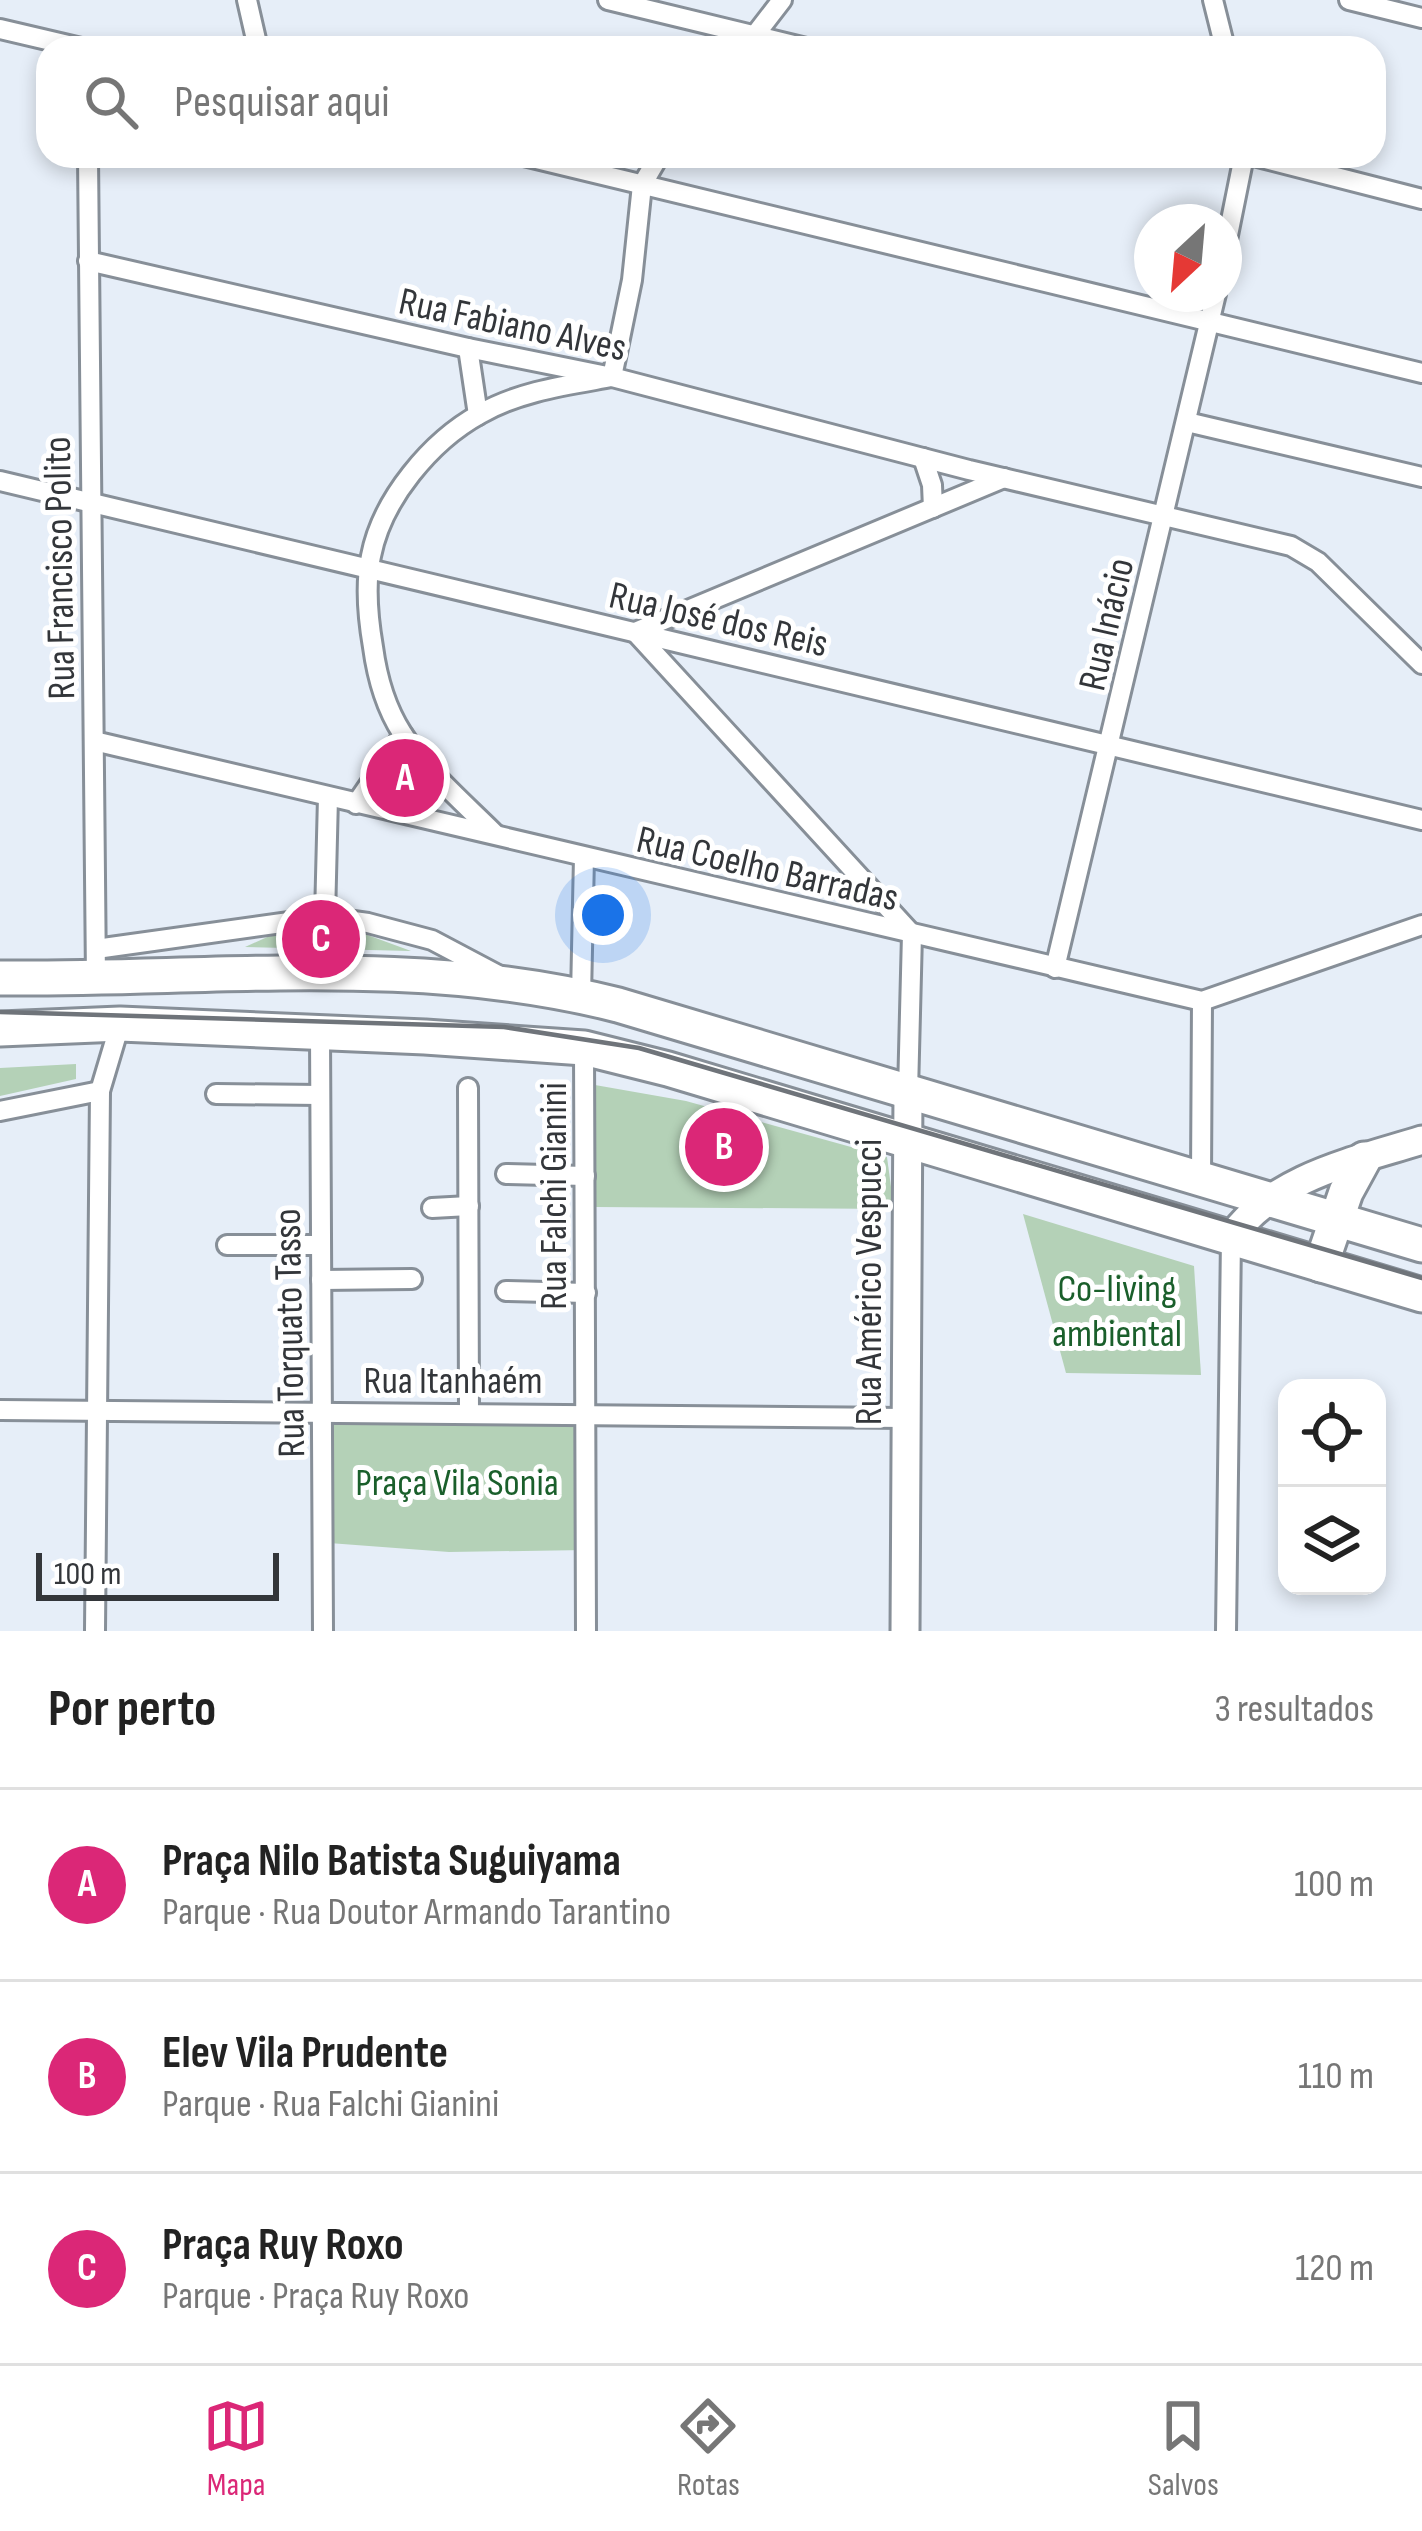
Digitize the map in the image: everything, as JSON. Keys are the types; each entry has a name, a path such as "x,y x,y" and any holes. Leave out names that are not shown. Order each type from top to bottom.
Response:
{"highway":[{"path":"0,977 96,964 510,982 581,995 1422,1246"},
{"path":"0,1029 120,1024 584,1048 1422,1295"},
{"path":"1321,1265 1364,1159"}],"street":[{"path":"248,0 256,36"},
{"path":"608,0 730,36"},
{"path":"755,36 782,0"},
{"path":"1214,0 1222,36"},
{"path":"1349,0 1422,18"},
{"path":"0,29 36,37"},
{"name":"Rua Francisco Polito","path":"88,168 96,964"},
{"path":"575,168 1422,373"},
{"path":"498,837 403,735 390,710 375,663 369,568 381,524 404,487 450,433 478,415 531,394 612,377 632,280 642,184 652,168"},
{"path":"1234,204 1242,168"},
{"path":"1301,168 1422,199"},
{"name":"Rua Fabiano Alves","path":"88,261 612,377 922,458 1291,546 1318,562 1422,664"},
{"name":"Rua Inácio","path":"1055,968 1212,312"},
{"path":"469,348 478,415"},
{"path":"1186,422 1422,477"},
{"path":"922,458 932,485 933,508"},
{"path":"912,934 634,632 1004,478"},
{"name":"Rua José dos Reis","path":"0,481 1422,820"},
{"path":"356,804 403,735"},
{"name":"Rua Coelho Barradas","path":"94,741 1202,1000"},
{"path":"326,917 328,797"},
{"path":"581,995 584,857"},
{"path":"96,964 326,917 432,940 510,982"},
{"path":"1201,1179 1202,1000 1422,925"},
{"name":"Rua Américo Vespucci","path":"905,1631 912,934"},
{"path":"95,1631 100,1090 120,1024"},
{"name":"Rua Torquato Tasso","path":"320,1034 323,1631"},
{"name":"Rua Falchi Gianini","path":"584,1048 586,1631"},
{"path":"468,1088 469,1412"},
{"path":"0,1112 100,1090"},
{"path":"216,1094 320,1095"},
{"path":"1226,1631 1231,1238 1254,1210 1296,1183 1422,1140"},
{"path":"506,1174 585,1176"},
{"path":"432,1208 469,1206"},
{"path":"227,1245 320,1246"},
{"path":"321,1280 412,1280"},
{"path":"506,1291 586,1293"},
{"name":"Rua Itanhaém","path":"0,1410 906,1418"}],"green space":[{"path":"294,925 354,930 411,951 245,947"},
{"path":"76,1064 76,1079 0,1096 0,1068"},
{"path":"595,1085 686,1101 887,1157 894,1209 596,1207"},
{"name":"Co-living ambiental","path":"1023,1214 1194,1266 1201,1375 1066,1373"},
{"name":"Praça Vila Sonia","path":"329,1411 585,1413 586,1550 449,1552 329,1543"}],"railway":[{"path":"0,1012 504,1027 639,1048 1422,1278"}],"place":[{"name":"Praça Nilo Batista Suguiyama","path":"405,778"},
{"name":"Praça Ruy Roxo","path":"321,939"},
{"name":"Elev Vila Prudente","path":"724,1147"}]}
